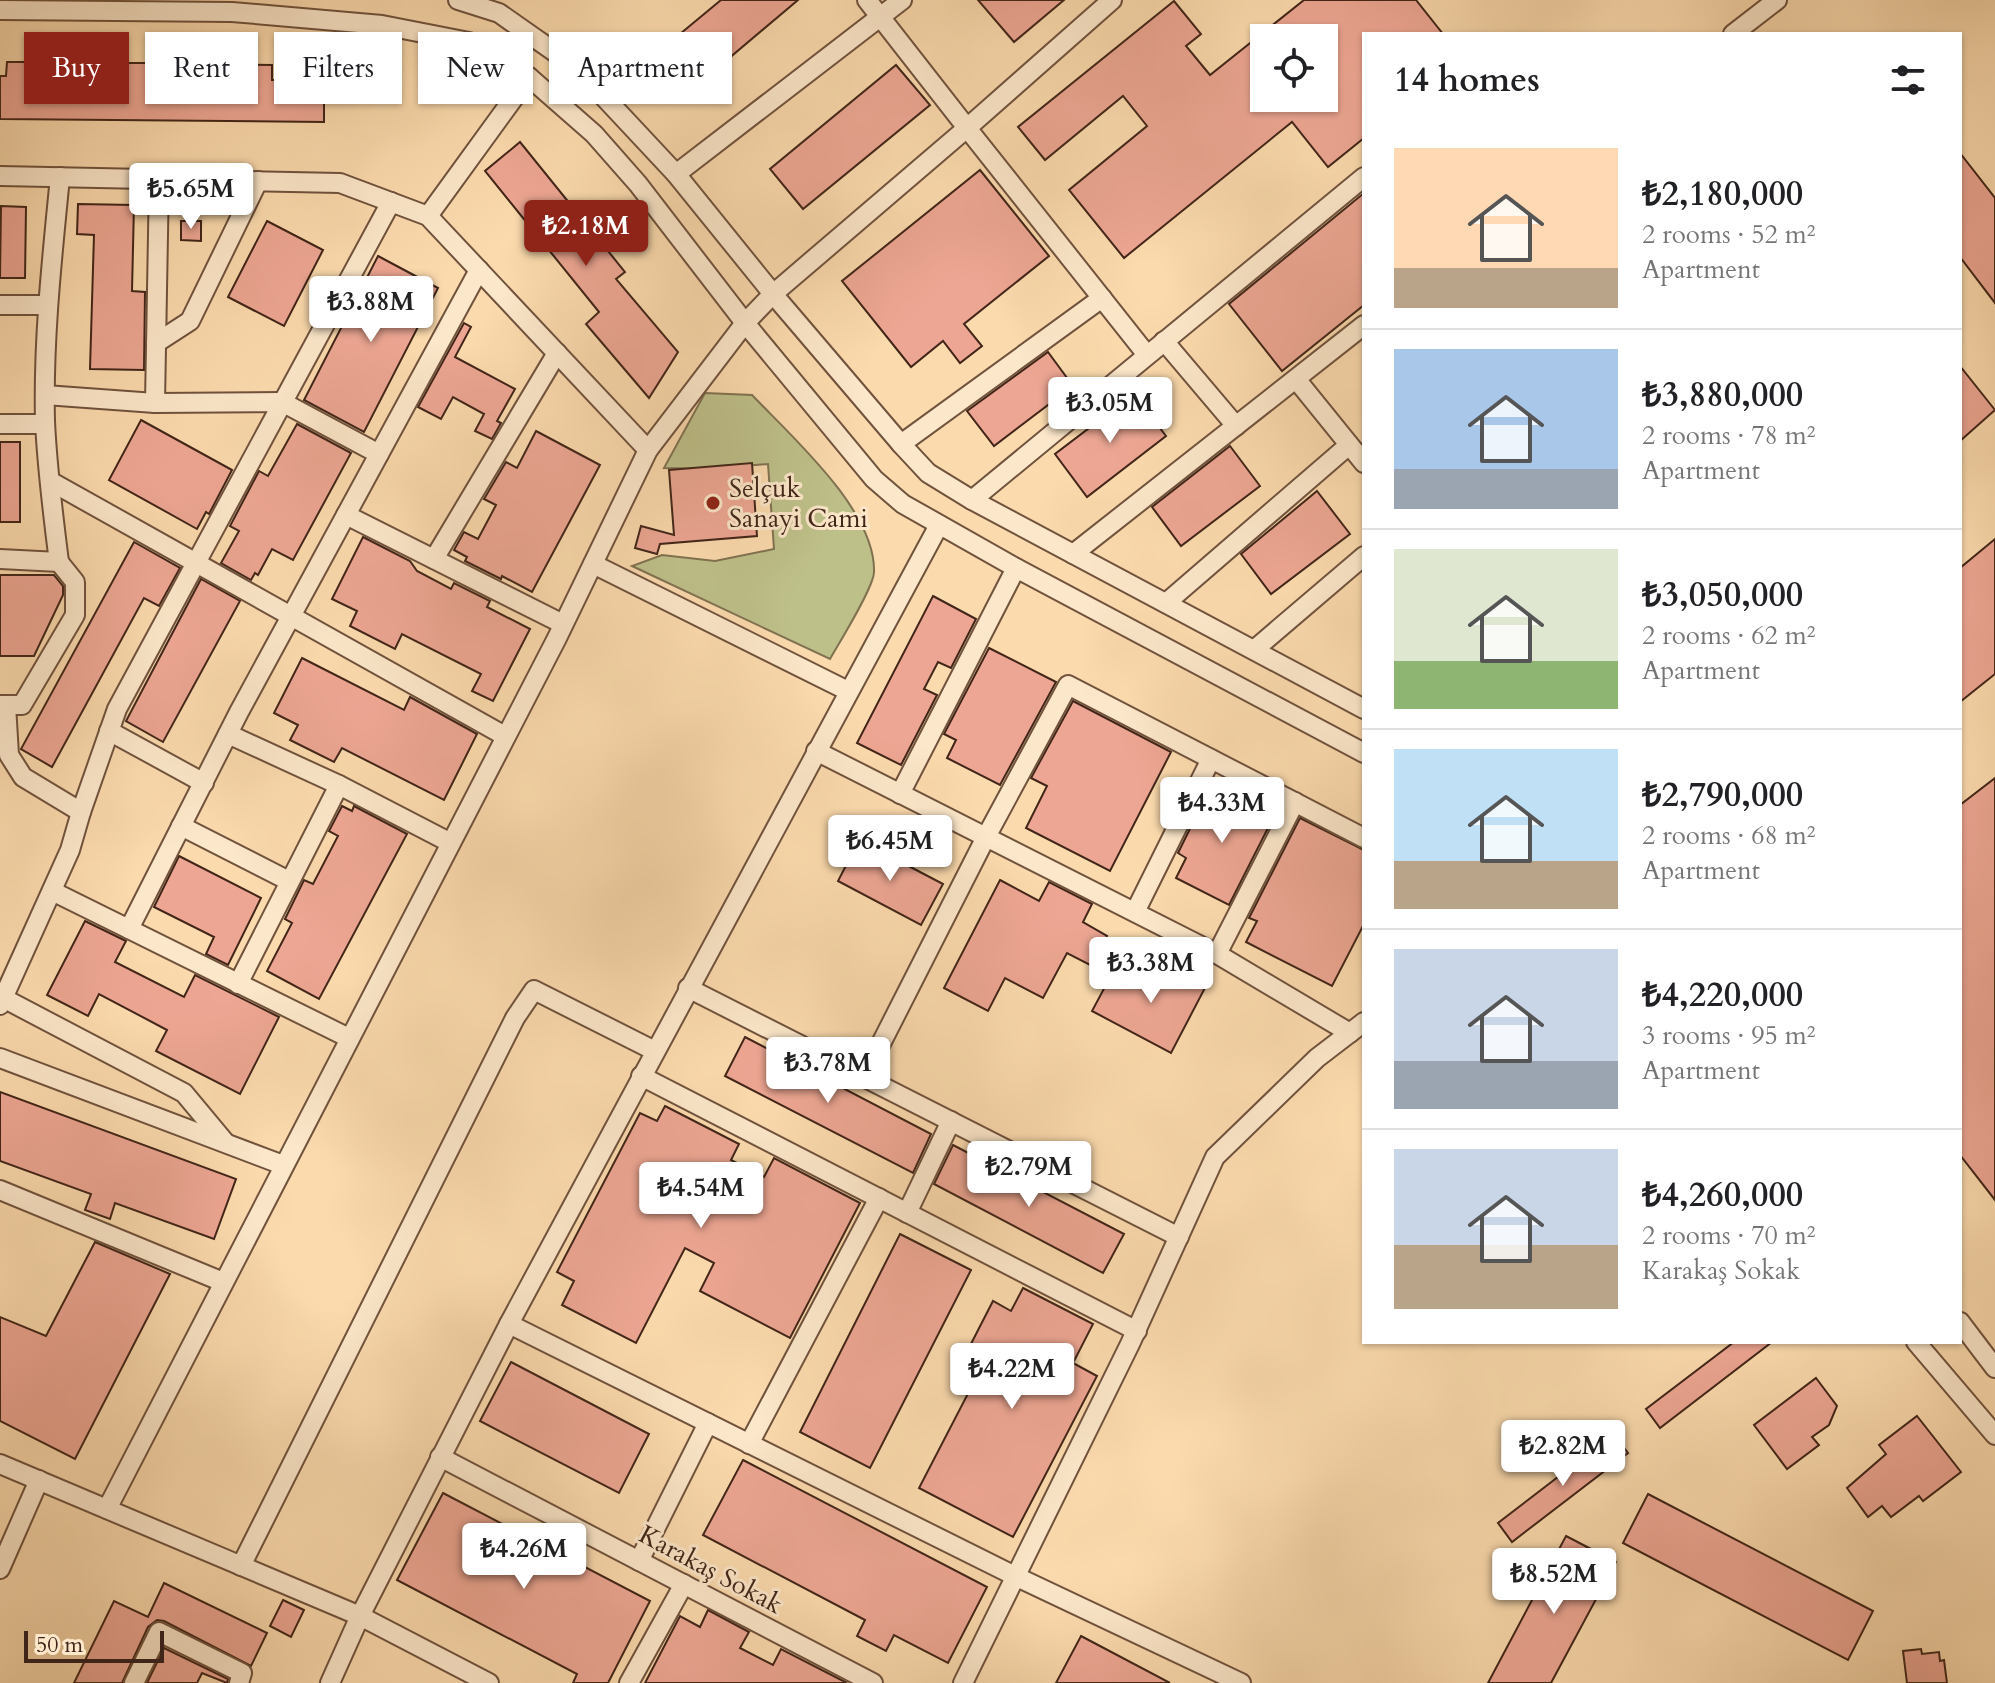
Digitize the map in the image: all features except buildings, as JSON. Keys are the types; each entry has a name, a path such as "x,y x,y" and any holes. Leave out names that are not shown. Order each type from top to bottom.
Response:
{"street":[{"path":"458,0 499,13 576,67 676,174 773,294 928,473 972,500 1362,708"},
{"path":"867,0 1147,355"},
{"path":"676,174 902,0"},
{"path":"107,1509 563,624 648,450 745,323 773,294 1112,0"},
{"path":"1736,32 1777,0"},
{"path":"0,10 232,12 382,25 418,32"},
{"path":"533,81 594,134 638,184 745,323 874,479 903,504 1016,568 1362,752"},
{"path":"428,216 509,104"},
{"path":"0,176 340,183 428,216 648,450"},
{"path":"60,177 48,305 45,424 59,562 75,582 75,615 22,705 3,705 9,755 23,777 81,812"},
{"path":"155,403 159,178"},
{"path":"972,500 1362,179"},
{"path":"156,343 190,321 258,181"},
{"path":"226,1143 184,1093 2,1002 70,850 117,709 391,202"},
{"path":"129,929 228,734 479,270"},
{"path":"901,444 1102,298"},
{"path":"0,305 48,305"},
{"path":"1073,554 1362,327"},
{"path":"1164,341 1236,426"},
{"path":"434,559 557,353"},
{"path":"1296,379 1362,461"},
{"path":"45,395 155,403 282,402 379,454"},
{"path":"0,424 45,424"},
{"path":"1166,603 1349,445"},
{"path":"50,481 505,736"},
{"path":"346,515 563,624"},
{"path":"330,1683 360,1616 509,1324 939,525"},
{"path":"1255,649 1362,558"},
{"path":"0,559 59,562"},
{"path":"593,564 848,691"},
{"path":"900,794 1016,568"},
{"path":"864,1077 986,837 1068,685 1362,837"},
{"path":"109,731 204,783"},
{"path":"228,734 339,785 449,842"},
{"path":"816,751 1357,1028 1317,1058 1215,1157 1137,1331 963,1683"},
{"path":"1135,912 1211,759"},
{"path":"238,984 339,785"},
{"path":"1217,954 1295,802"},
{"path":"181,826 289,881"},
{"path":"52,891 349,1038"},
{"path":"688,988 1179,1237"},
{"path":"241,1566 515,1018 534,990 655,1051"},
{"path":"0,1058 283,1165"},
{"path":"641,1076 1137,1331"},
{"path":"907,1213 951,1121"},
{"path":"0,1190 223,1282"},
{"path":"749,1444 879,1198"},
{"path":"509,1324 1015,1576 1241,1683"},
{"path":"1962,1325 1995,1368"},
{"path":"1918,1344 1995,1435"},
{"path":"639,1561 708,1423"},
{"name":"Karakaş Sokak","path":"440,1457 873,1683"},
{"path":"0,1464 360,1616 489,1683"},
{"path":"0,1569 39,1480"},
{"path":"629,1683 684,1584"},
{"path":"134,1683 159,1632 242,1673 239,1683"},
{"path":"339,1663 344,1683"}],"green space":[{"path":"705,393 752,395 829,476 861,525 871,549 874,572 862,602 830,659 632,566 662,555 715,561 774,549 768,464 710,469 664,468"}],"place":[{"name":"Selçuk Sanayi Cami","path":"713,503"}]}
